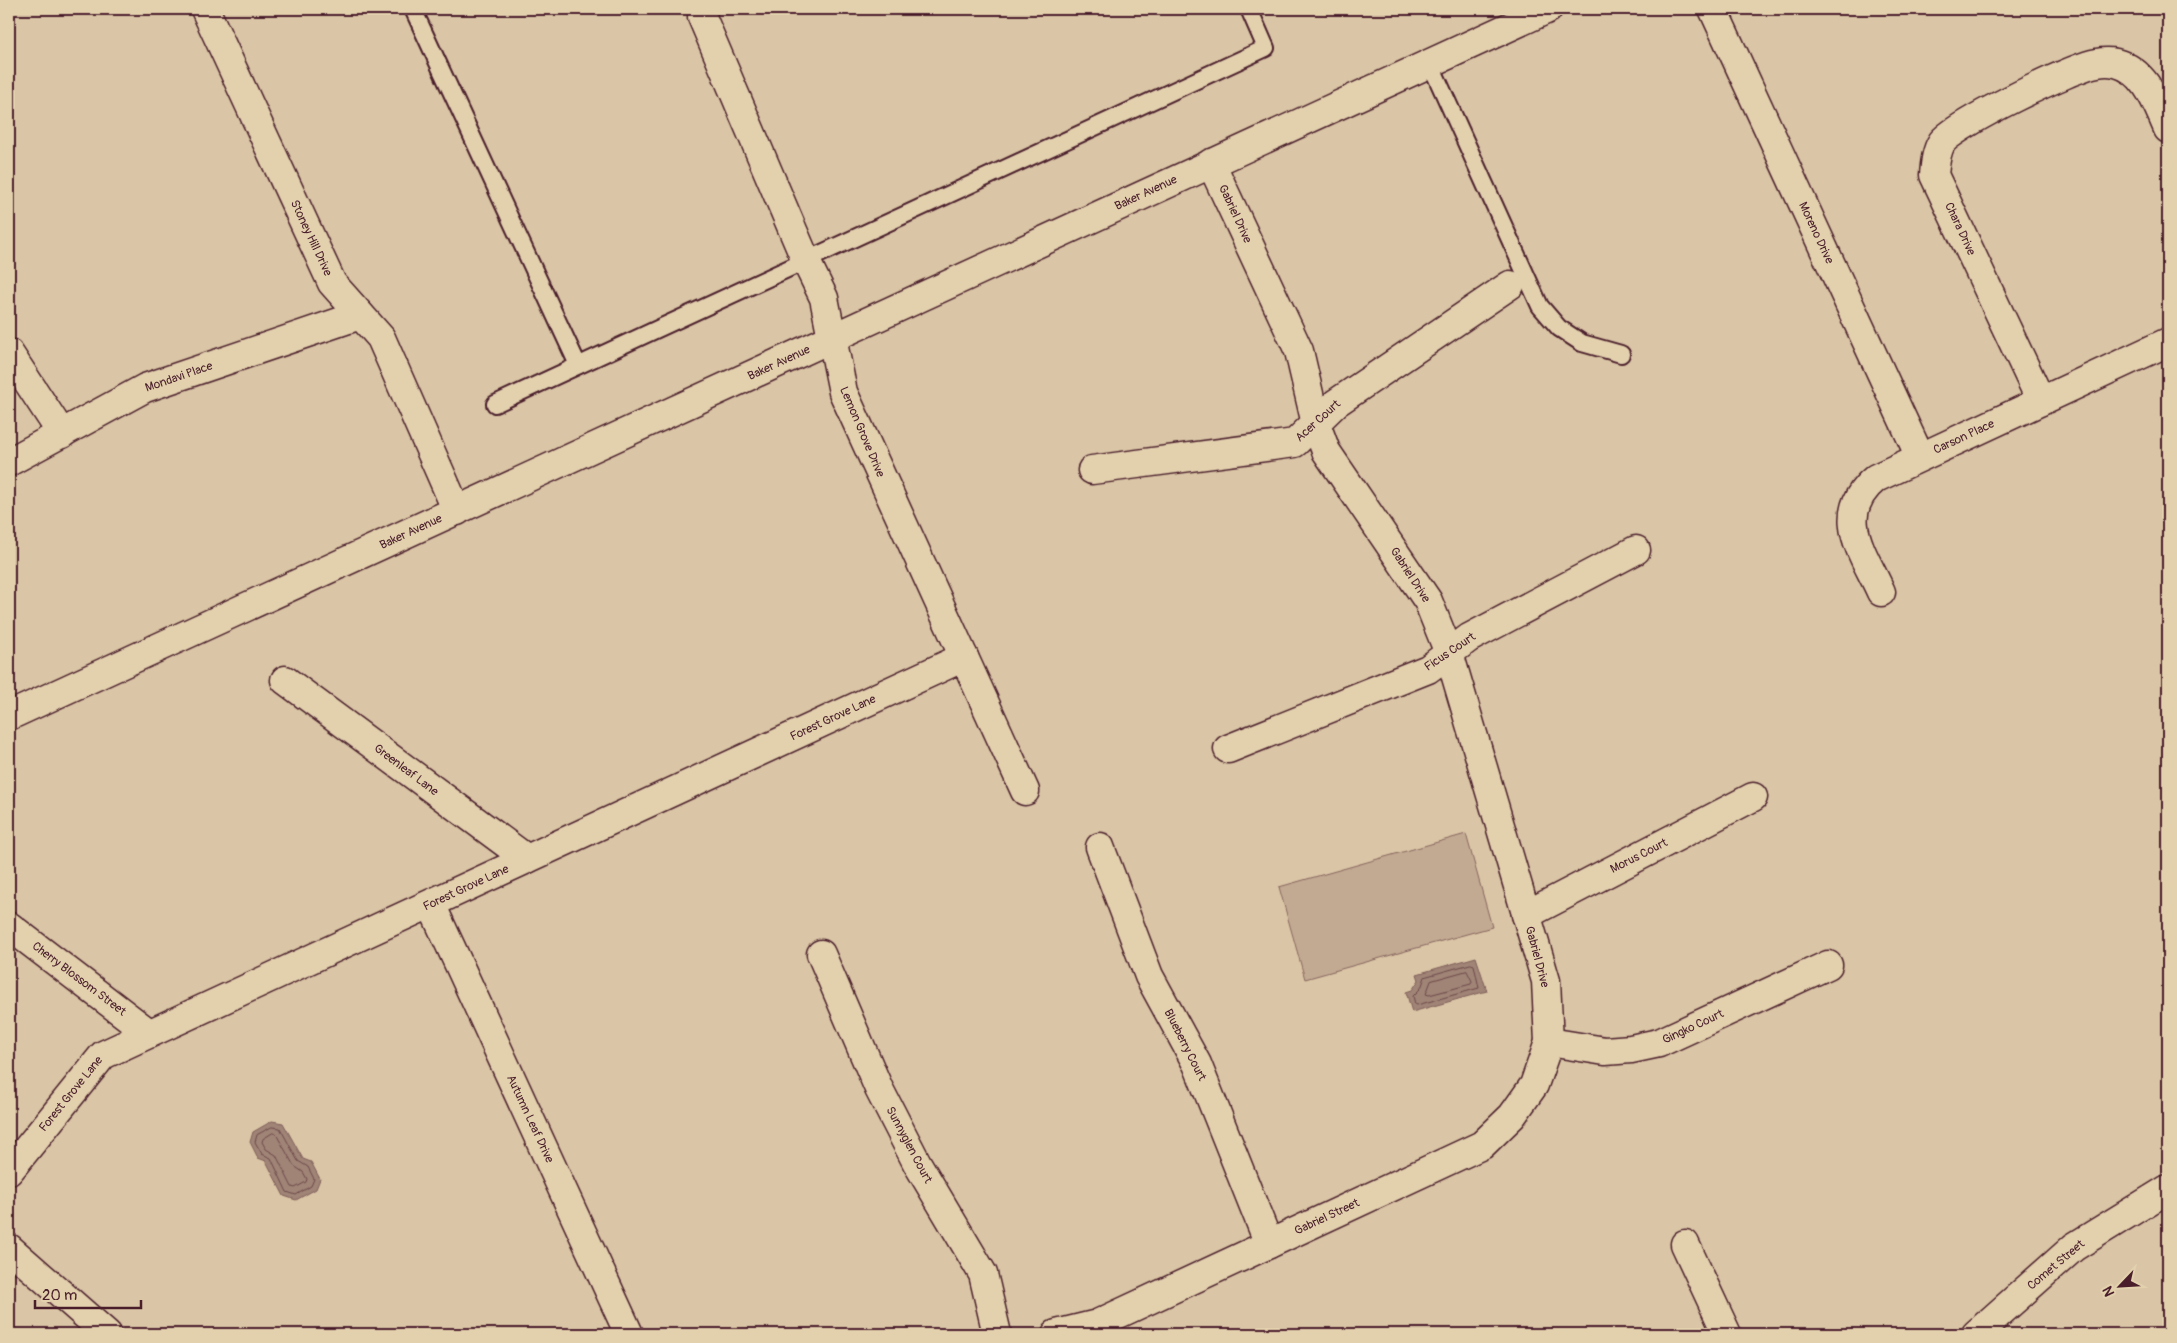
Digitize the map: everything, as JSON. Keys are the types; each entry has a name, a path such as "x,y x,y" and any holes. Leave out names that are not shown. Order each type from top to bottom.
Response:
{"street":[{"name":"Stoney Hill Drive","path":"205,9 332,283 381,338 457,511"},
{"name":"Lemon Grove Drive","path":"703,9 702,16 806,261 824,298 843,392 1025,791"},
{"name":"Baker Avenue","path":"9,716 1548,9"},
{"name":"Moreno Drive","path":"1713,9 1920,457"},
{"name":"Chara Drive","path":"2041,401 1934,175 1936,158 1942,142 1962,125 2079,68 2098,63 2116,63 2132,71 2147,84 2168,129"},
{"name":"Gabriel Drive","path":"1211,163 1299,351 1316,424 1326,451 1428,601 1449,653 1546,981 1549,1042"},
{"name":"Acer Court","path":"1092,470 1295,443 1336,403 1510,285"},
{"name":"Mondavi Place","path":"9,462 145,388 360,315"},
{"name":"Carson Place","path":"1881,592 1854,533 1853,516 1856,501 1863,488 1876,478 2168,342"},
{"path":"9,353 62,434"},
{"name":"Ficus Court","path":"1228,749 1428,669 1469,638 1636,550"},
{"name":"Forest Grove Lane","path":"9,1171 103,1055 964,658"},
{"name":"Greenleaf Lane","path":"285,680 527,859"},
{"name":"Morus Court","path":"1526,915 1753,798"},
{"name":"Blueberry Court","path":"1100,848 1149,976 1197,1064 1269,1244"},
{"name":"Autumn Leaf Drive","path":"431,904 629,1334"},
{"name":"Cherry Blossom Street","path":"9,926 149,1033"},
{"name":"Sunnyglen Court","path":"821,954 883,1097 917,1163 982,1274 997,1334"},
{"name":"Gingko Court","path":"1549,1042 1605,1051 1631,1049 1659,1043 1828,965"},
{"name":"Gabriel Street","path":"1056,1334 1097,1324 1482,1146 1512,1116 1534,1085 1549,1042"},
{"name":"Comet Street","path":"1976,1334 2074,1247 2168,1189"},
{"path":"1685,1244 1727,1334"},
{"path":"9,1248 107,1334"}],"lane":[{"path":"414,9 578,365"},
{"path":"495,404 1266,48 1249,9"},
{"path":"1430,63 1540,306 1559,328 1582,343 1621,354"}],"shaded area":[{"path":"1466,834 1492,927 1305,979 1279,887"}],"water":[{"path":"1476,957 1487,991 1412,1012 1406,992 1412,990 1419,980 1417,974"},
{"path":"272,1121 283,1123 303,1159 311,1162 320,1179 316,1189 296,1200 284,1196 266,1161 258,1158 250,1142 253,1132"}]}
